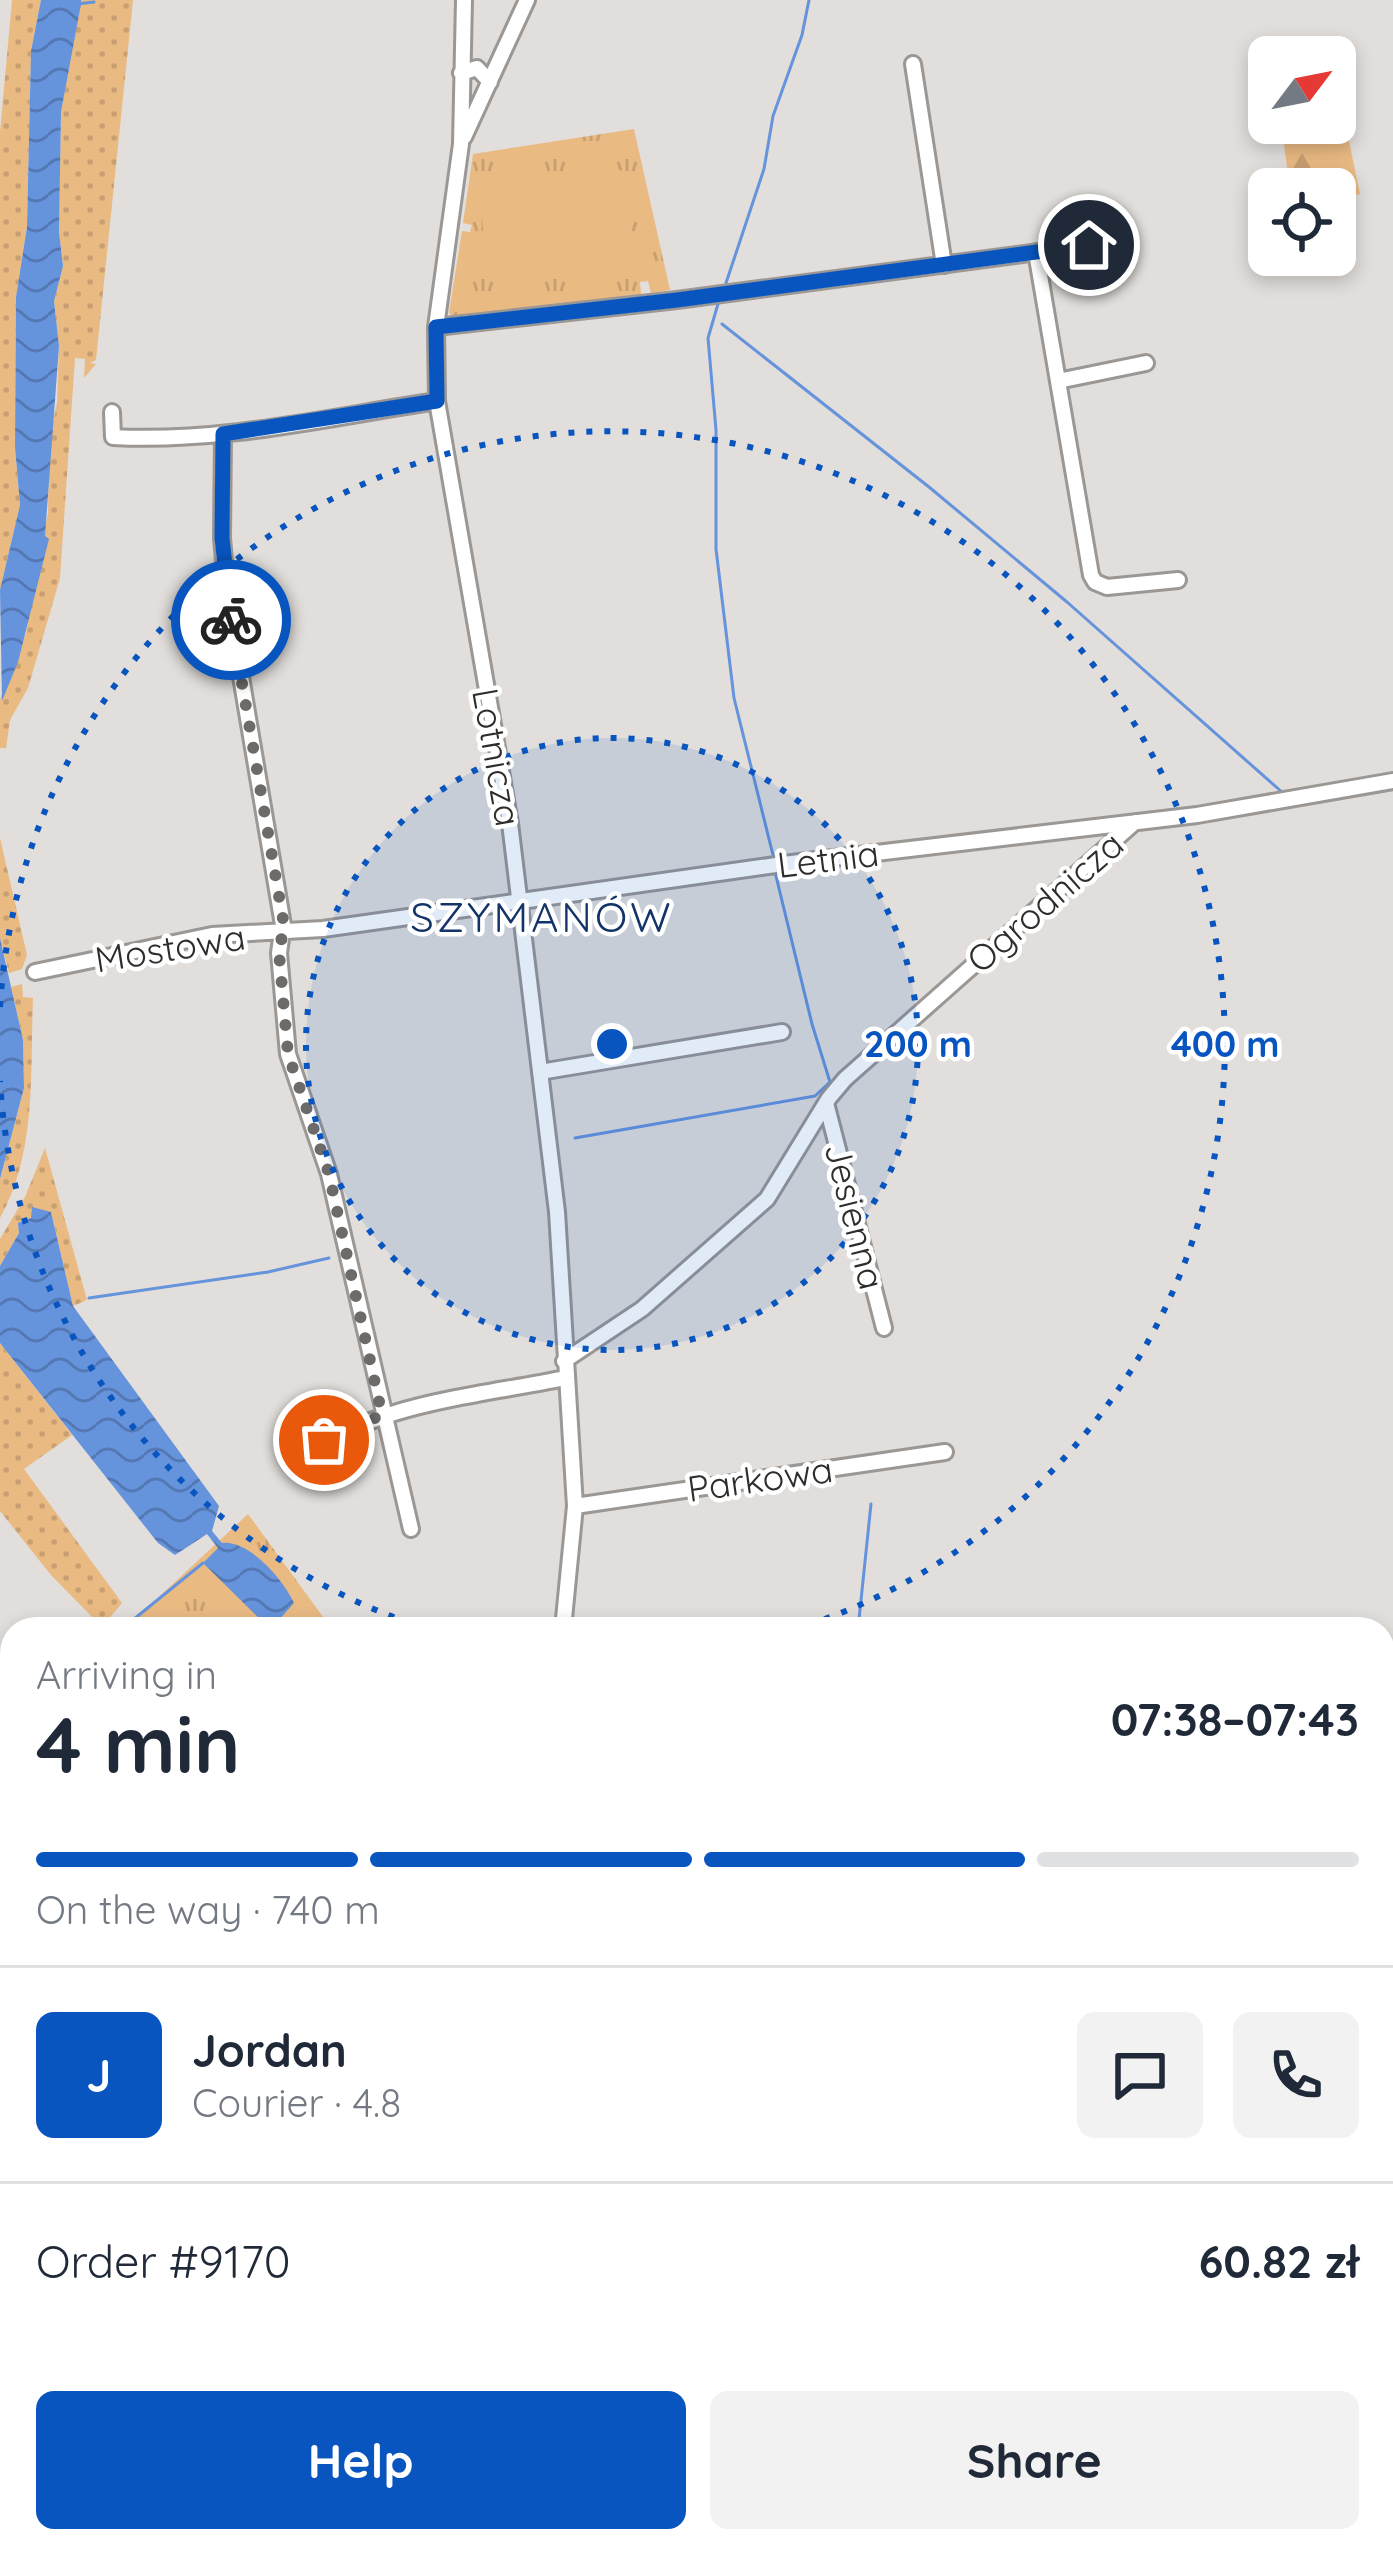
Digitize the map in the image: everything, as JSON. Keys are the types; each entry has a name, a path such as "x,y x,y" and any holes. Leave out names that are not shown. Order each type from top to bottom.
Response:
{"street":[{"name":"Lotnicza","path":"464,0 461,144 436,327 437,401 520,898 557,1212 575,1507"},
{"name":"Lotnicza","path":"461,144 527,0"},
{"path":"914,64 944,265"},
{"path":"461,73 477,68 490,82"},
{"path":"436,327 1129,240"},
{"path":"1036,252 1086,559 1095,582 1107,587 1178,580"},
{"path":"1058,381 1146,363"},
{"path":"112,412 113,436 149,439 223,434 437,401"},
{"path":"223,434 226,593 282,933 279,953 288,1054 329,1174 411,1529"},
{"name":"Ogrodnicza","path":"294,1464 324,1440 382,1415 565,1370 642,1310 767,1199 826,1103 863,1064 1135,823 1393,781"},
{"name":"Letnia","path":"520,898 1135,823"},
{"name":"Mostowa","path":"34,972 212,935 282,933 520,898"},
{"path":"540,1072 782,1031"},
{"name":"Jesienna","path":"826,1103 884,1328"},
{"name":"Parkowa","path":"575,1507 945,1452"},
{"path":"564,1617 575,1507"}],"green space":[{"path":"12,0 41,0 31,51 27,227 16,297 15,447 20,505 0,590 0,132"},
{"path":"81,0 133,0 96,360 90,363 96,364 84,378 85,359 75,358 60,578 28,688 10,720 6,748 0,748 0,699 26,633 48,513 49,440 57,403 59,346 54,301 63,266 61,112"},
{"path":"634,129 670,290 651,293 648,281 640,282 641,294 455,319 449,313 462,231 470,232 472,225 463,223 473,154"},
{"path":"1284,144 1350,144 1355,168 1287,168"},
{"path":"624,170 634,265 489,281 478,186"},
{"path":"0,838 27,955 22,969 9,973 0,938"},
{"path":"22,984 23,997 33,998 29,1111 20,1166 0,1218 0,1179 24,1088 23,1040 11,987"},
{"path":"45,1148 87,1300 73,1306 51,1212 18,1223 19,1233 0,1266 0,1239 25,1197"},
{"path":"0,1343 72,1435 24,1469 122,1603 110,1617 92,1617 0,1511"},
{"path":"248,1514 323,1617 137,1617"}],"water":[{"path":"41,0 81,0 81,4 61,112 63,266 54,301 59,346 45,536 49,539 18,662 2,701 0,590 20,505 15,447 16,297 27,227 31,51"},
{"path":"0,938 23,1040 24,1088 0,1179"},
{"path":"32,1207 51,1212 73,1306 219,1506 212,1531 222,1543 254,1554 289,1593 294,1603 281,1617 258,1617 203,1563 218,1548 207,1534 175,1555 158,1543 0,1343 0,1266 19,1233 18,1223 31,1218"}],"waterway":[{"path":"725,286 764,169 773,116 802,35 809,0"},
{"path":"77,4 94,2"},
{"path":"718,304 708,338 716,430 716,549 734,698 773,855"},
{"path":"722,324 1067,602 1283,793"},
{"path":"1345,796 1383,791"},
{"path":"575,1138 815,1096 830,1082 775,872"},
{"path":"89,1298 268,1272 329,1258"},
{"path":"859,1617 871,1504"},
{"path":"136,1617 203,1563"}],"way so far":[{"path":"231,620 284,925 279,953 288,1054 329,1174 382,1415 324,1440"}],"district":[{"name":"SZYMANÓW","path":"542,917"}],"route":[{"path":"231,620 222,538 223,434 437,401 436,327 1089,245"}]}
